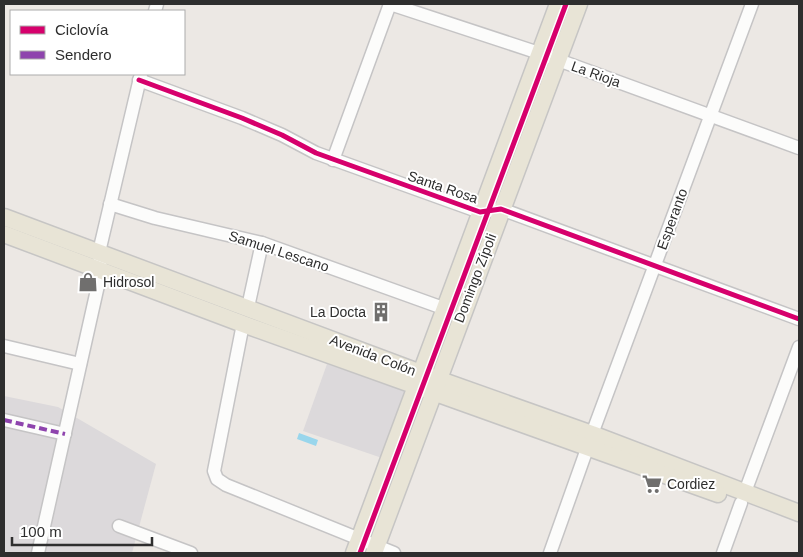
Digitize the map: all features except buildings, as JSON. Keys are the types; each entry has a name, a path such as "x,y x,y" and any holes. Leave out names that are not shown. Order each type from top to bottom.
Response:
{"main road":[{"name":"Domingo Zípoli","path":"357,547 417,378 558,4"},
{"name":"Domingo Zípoli","path":"375,550 578,4"},
{"name":"Avenida Colón","path":"4,216 248,307 435,385 590,440 743,498 799,513"},
{"name":"Avenida Colón","path":"4,234 243,324 417,378"},
{"name":"Avenida Colón","path":"743,498 799,526"}],"street":[{"name":"La Rioja","path":"390,4 539,53 799,148"},
{"path":"333,160 390,4"},
{"name":"Esperanto","path":"550,553 752,4"},
{"path":"38,553 101,272 99,252 140,77"},
{"name":"Santa Rosa","path":"140,77 242,118 333,160 480,212 501,209 799,319"},
{"name":"Samuel Lescano","path":"110,204 155,218 262,243 443,308"},
{"path":"248,307 262,243"},
{"path":"243,324 214,471 217,479 357,547 394,553"},
{"path":"4,346 80,364"},
{"path":"723,553 799,347"},
{"path":"4,420 64,434"},
{"path":"118,526 191,553"}],"shaded area":[{"path":"327,364 406,391 382,458 303,431"},
{"path":"4,396 58,407 156,464 132,553 4,553"}],"water":[{"path":"299,433 318,440 316,446 297,439"}],"marked path":[{"path":"4,420 65,434"}],"cycle path":[{"path":"360,553 566,4"},
{"path":"139,80 242,118 282,135 316,153 480,212 501,209 799,319"}],"place":[{"name":"Hidrosol","path":"88,282"},
{"name":"La Docta","path":"381,312"},
{"name":"Cordiez","path":"652,484"}]}
